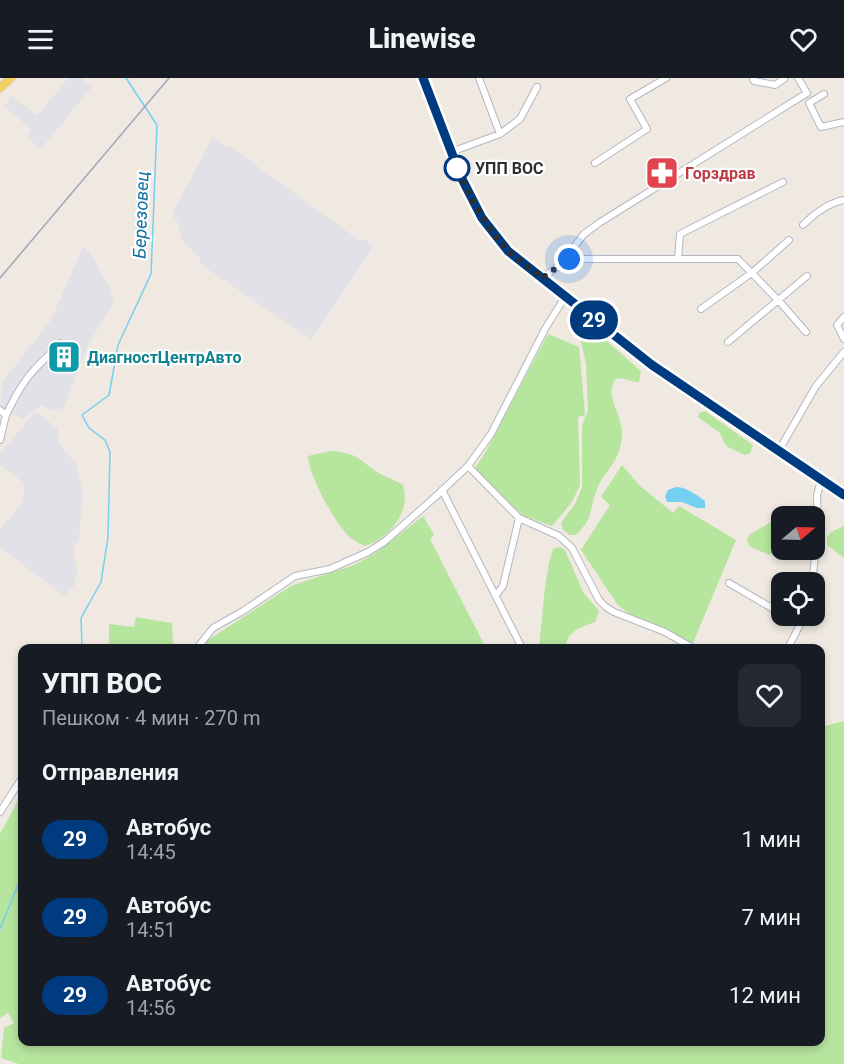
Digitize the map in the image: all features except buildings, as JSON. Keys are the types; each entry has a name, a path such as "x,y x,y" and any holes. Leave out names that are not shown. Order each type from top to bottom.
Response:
{"main road":[{"path":"0,88 11,78"},
{"path":"423,78 470,197 493,233 508,251 652,365 844,495"}],"street":[{"path":"479,78 500,134"},
{"path":"595,163 647,129 630,99 666,78"},
{"path":"753,78 754,81 775,85 785,78"},
{"path":"542,278 569,259 574,247 584,234 599,223 807,93 798,78"},
{"path":"451,152 500,134 520,119 537,87"},
{"path":"824,94 808,103 820,127 844,122"},
{"path":"678,259 680,234 783,182"},
{"path":"803,225 836,201 844,200"},
{"path":"701,309 753,272 789,240"},
{"path":"569,259 738,259 753,272 806,332"},
{"path":"728,342 807,276"},
{"path":"199,644 213,628 295,576 330,568 368,552 384,542 468,466 490,434 545,329 565,297"},
{"path":"844,317 837,325 844,339"},
{"path":"0,440 3,412 35,369 60,343"},
{"path":"778,452 816,386 844,352"},
{"path":"468,466 519,518 559,536 572,548 599,600 606,607 685,644"},
{"path":"813,572 818,533 817,495 821,480"},
{"path":"442,490 520,644"},
{"path":"496,595 503,586 519,518"},
{"path":"729,583 771,607"},
{"path":"790,644 799,626"},
{"path":"0,812 18,784"}],"shaded area":[{"path":"68,78 82,78 92,87 41,149 27,137 31,129 4,106 12,96 37,116"},
{"path":"213,137 227,147 231,147 359,240 367,240 373,247 312,339 200,264 200,258 182,240 178,223 172,214"},
{"path":"83,247 88,250 108,284 114,303 89,343 64,407 54,411 41,405 23,420 0,407 3,381 51,320"},
{"path":"35,411 58,429 59,443 76,464 83,493 79,538 73,550 77,572 74,586 64,596 0,547 0,529 23,503 24,483 0,465 0,454"}],"green space":[{"path":"590,332 600,335 641,371 639,382 617,378 613,384 612,397 622,434 619,451 597,489 586,523 576,535 570,535 563,530 561,523 575,504 582,487 582,425 588,410 586,364 580,337"},
{"path":"548,334 579,347 585,415 578,417 580,485 572,502 552,526 524,516 501,497 475,468"},
{"path":"705,411 753,445 750,453 745,455 726,446 720,433 698,417 699,413"},
{"path":"330,451 356,457 377,472 403,485 404,505 396,523 383,537 365,546 354,540 339,524 331,513 313,475 308,456"},
{"path":"622,465 638,484 673,513 679,506 736,540 693,643 628,613 617,604 581,550 610,505 601,497"},
{"path":"423,516 434,535 430,539 484,644 206,644 208,640 291,586 354,565 377,552"},
{"path":"771,522 771,554 749,546 747,540 749,535"},
{"path":"844,526 844,558 827,545 827,537 831,532"},
{"path":"560,547 565,550 583,592 599,611 595,622 572,633 566,644 539,644 545,587 553,549"},
{"path":"136,617 172,623 173,644 109,644 109,624 134,627"},
{"path":"844,721 844,1064 19,1064 1,1058 4,1028 14,1023 8,1013 0,1018 0,834 18,800 18,1046 825,1046 825,726"}],"water":[{"path":"676,487 687,490 705,501 705,508 697,508 682,502 667,502 665,496 668,490"}],"waterway":[{"name":"Березовец","path":"82,644 81,618 101,582 108,537 110,452 105,440 89,428 82,415 109,395 118,345 151,274 157,125 126,78"},
{"name":"Березовец","path":"0,929 18,885"}],"railway":[{"path":"0,278 169,78"}],"bus line":[{"name":"29","path":"423,78 470,197 482,218 508,251 652,365 844,495"}],"place":[{"name":"УПП ВОС","path":"457,168"},
{"name":"Горздрав","path":"662,173"},
{"name":"ДиагностЦентрАвто","path":"64,357"}],"route":[{"path":"457,168 456,165 482,218 508,251 542,278 569,259"}]}
